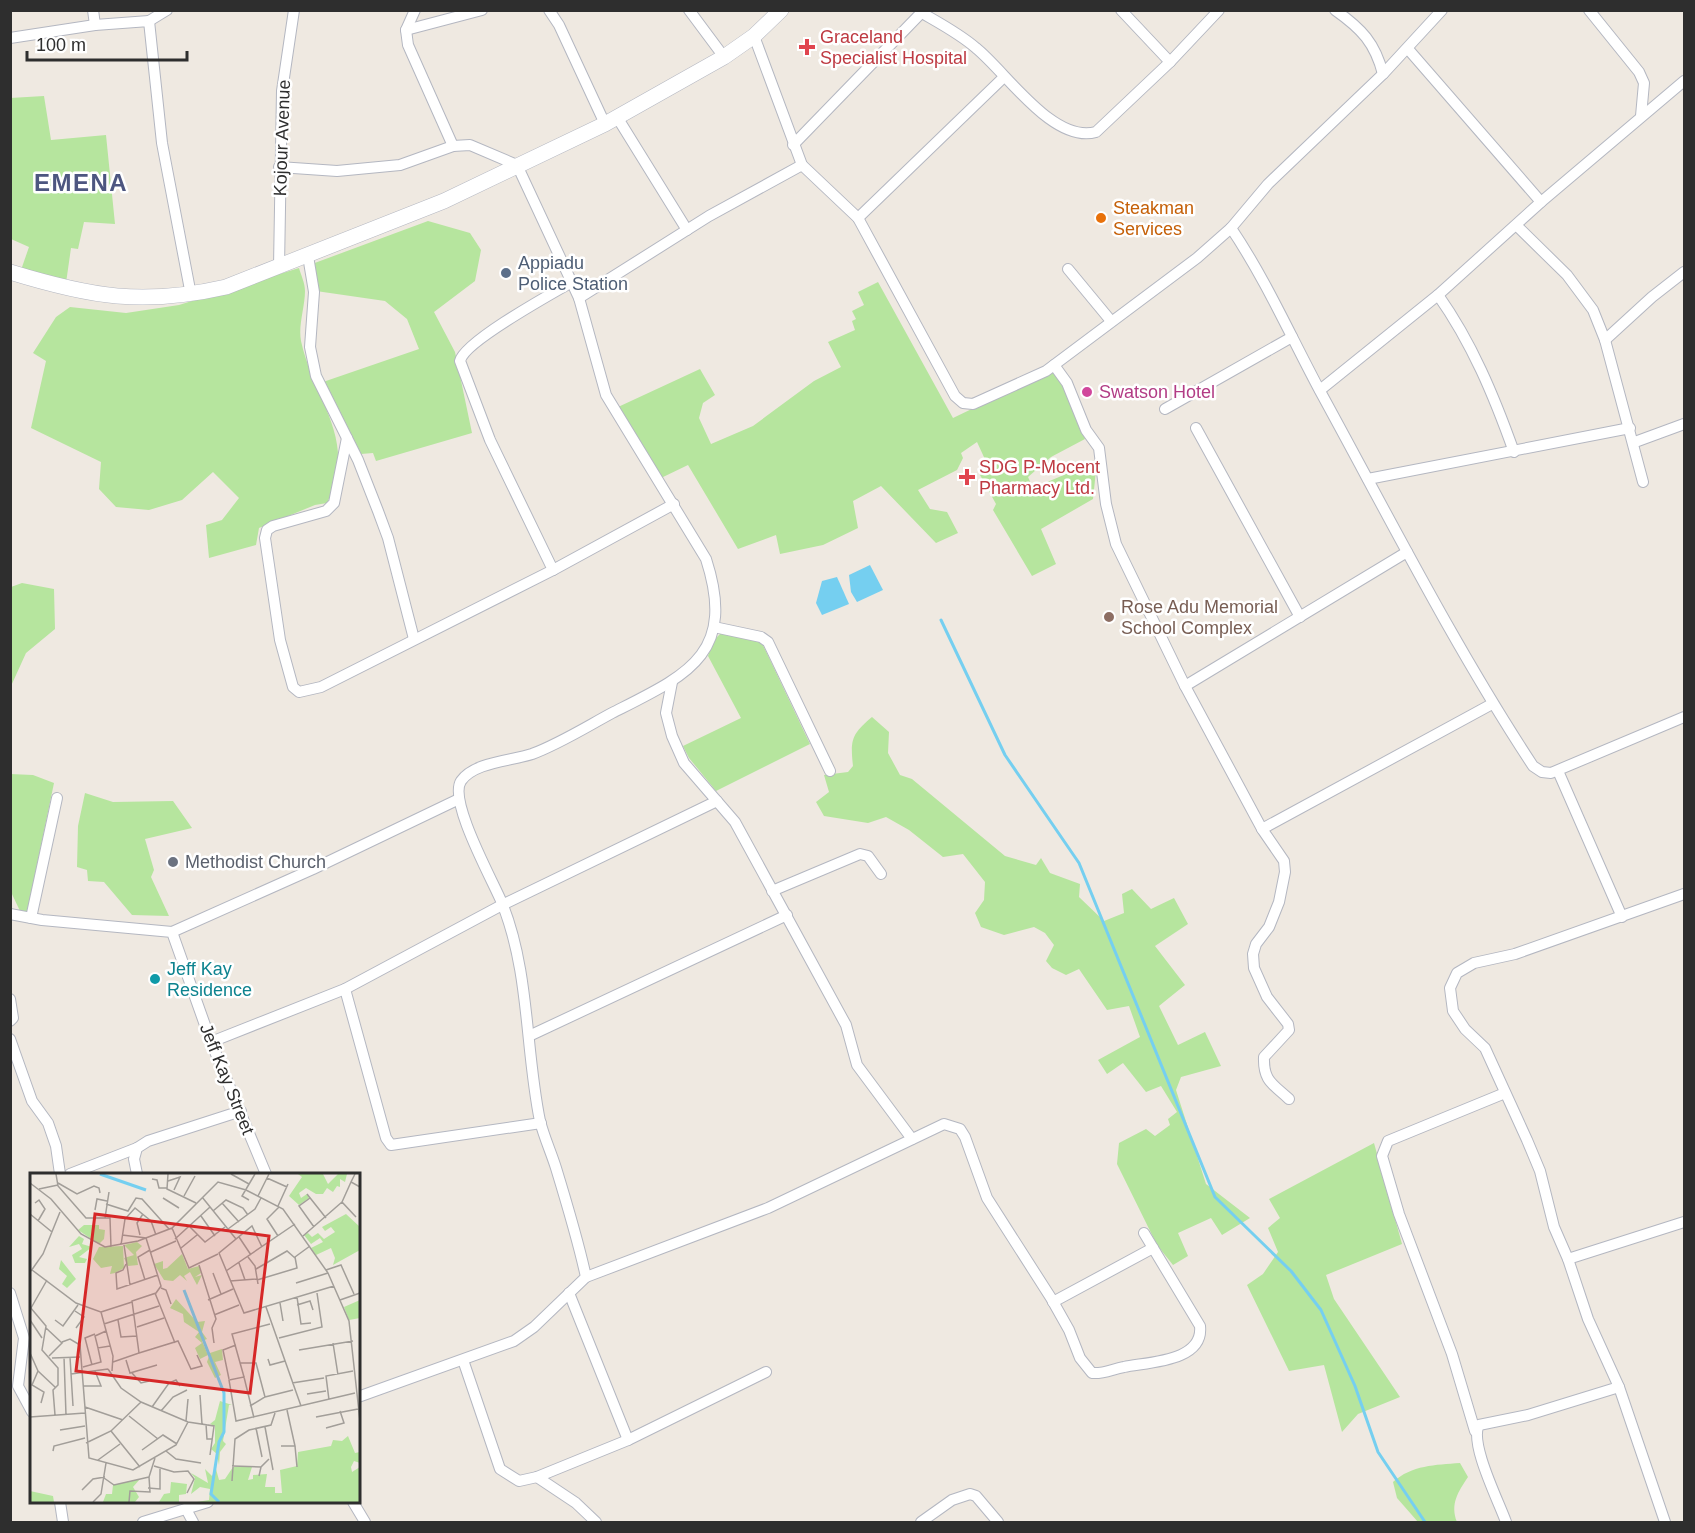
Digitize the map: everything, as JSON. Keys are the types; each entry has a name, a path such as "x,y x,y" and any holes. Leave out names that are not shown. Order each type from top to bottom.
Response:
{"street":[{"path":"93,10 94,25"},
{"path":"10,38 94,25 149,21 167,10"},
{"name":"Kojour Avenue","path":"279,267 282,91 294,10"},
{"path":"414,10 406,30 408,45 420,77 453,146"},
{"path":"406,30 482,10"},
{"path":"549,10 611,121 687,230"},
{"path":"689,10 724,57"},
{"path":"10,272 60,288 131,299 191,295 226,287 444,201 611,121 724,57 754,36 781,10"},
{"path":"1121,10 1170,62"},
{"path":"793,145 923,12 977,48 1039,110 1070,131 1084,135 1095,132 1170,62 1220,10"},
{"path":"1335,10 1365,34 1377,52 1383,74"},
{"path":"754,36 802,165 858,218 955,396 963,403 973,404 1037,376 1054,365 1197,258 1231,228 1268,184 1408,49 1442,10"},
{"path":"1589,10 1639,72 1644,83 1641,116"},
{"path":"149,21 162,143 191,295"},
{"path":"1408,49 1541,202"},
{"path":"858,218 1004,77"},
{"path":"1320,390 1438,295 1541,202 1684,81"},
{"path":"279,167 338,171 400,165 453,146 470,145 517,165 579,298 606,395 674,504 710,570 716,608 714,627 709,642 696,664 672,682 534,754 472,772 461,781 458,790 464,818 502,905 519,963 541,1123 575,1232 586,1277"},
{"path":"579,298 687,230 802,165"},
{"path":"1517,226 1567,275 1593,310 1605,340 1635,442 1643,482"},
{"path":"1231,228 1268,287 1292,337 1407,552 1492,704 1533,766 1542,772 1558,771 1684,717"},
{"path":"308,256 314,292 310,347 316,376 347,438 388,538 414,639"},
{"path":"1068,269 1111,321"},
{"path":"1605,340 1652,297 1684,272"},
{"path":"553,570 490,440 460,361 465,351 485,335 572,282"},
{"path":"1438,295 1488,380 1514,452"},
{"path":"1165,410 1292,337"},
{"path":"1054,365 1067,383 1086,430 1099,448 1106,504 1116,544 1185,686 1262,829 1284,861 1285,872 1279,902 1269,927 1256,944 1253,954 1254,968 1267,997 1288,1024 1289,1030 1264,1057 1263,1070 1265,1077 1289,1099"},
{"path":"1635,442 1684,424"},
{"path":"1196,428 1300,617"},
{"path":"1368,479 1630,428"},
{"path":"347,438 334,503 326,511 273,526 267,530 265,538 280,639 293,687 299,692 310,691 553,570 674,504"},
{"path":"1185,686 1407,552"},
{"path":"714,627 761,637 768,642 830,771"},
{"path":"672,682 666,713 672,736 684,763 735,822 846,1025 857,1065 912,1139"},
{"path":"1262,829 1492,704"},
{"path":"1558,771 1622,917"},
{"path":"31,918 57,798"},
{"path":"10,914 172,932 314,869 459,799"},
{"path":"211,1042 345,989 502,905 717,801"},
{"path":"772,891 860,854 868,856 880,874"},
{"path":"1665,1522 1619,1387 1588,1319 1568,1259 1554,1227 1539,1171 1485,1048 1465,1029 1453,1011 1450,988 1457,973 1474,963 1515,954 1684,894"},
{"path":"529,1036 787,915"},
{"name":"Jeff Kay Street","path":"172,932 211,1042 266,1173"},
{"path":"345,989 386,1137 391,1145 541,1123"},
{"path":"10,999 13,1018 10,1021"},
{"path":"10,1039 32,1101 48,1123 57,1146 60,1173"},
{"path":"1504,1094 1388,1141 1382,1156 1399,1214 1452,1354 1480,1453 1506,1522"},
{"path":"73,1173 137,1148 148,1141 241,1111"},
{"path":"360,1396 514,1341 534,1327 586,1277 768,1208 944,1124 960,1129 965,1137 987,1198 1053,1302 1080,1358 1092,1372 1104,1374 1124,1367 1165,1361 1189,1350 1198,1342 1200,1326 1144,1233"},
{"path":"137,1148 134,1159 137,1173"},
{"path":"1568,1259 1684,1222"},
{"path":"1053,1302 1153,1248"},
{"path":"10,1293 24,1338 14,1387 30,1409"},
{"path":"570,1293 628,1440"},
{"path":"463,1360 500,1469 519,1481 537,1477 628,1440 766,1372"},
{"path":"1475,1431 1479,1425 1528,1415 1619,1387"},
{"path":"537,1477 576,1503 596,1522"},
{"path":"921,1522 952,1500 970,1494 976,1496 998,1522"},
{"path":"60,1503 63,1522"},
{"path":"143,1522 205,1503"},
{"path":"354,1503 365,1522"},
{"path":"186,1509 193,1522"}],"green space":[{"path":"44,96 51,140 106,135 115,224 84,222 78,249 71,248 66,283 21,270 29,247 11,239 10,98"},
{"path":"428,221 470,233 481,250 475,281 434,312 455,352 472,433 376,461 373,453 361,454 323,382 419,349 407,319 385,301 316,291 312,264"},
{"path":"299,268 305,291 300,329 301,341 336,440 338,460 336,480 327,503 315,505 259,528 256,545 209,558 206,525 222,520 239,498 213,472 182,500 149,510 116,507 99,489 101,462 31,428 46,361 33,353 56,317 70,307 126,313 179,305"},
{"path":"878,282 953,418 1053,370 1064,382 1085,439 1051,457 1028,477 1033,488 1097,461 1093,499 1041,529 1056,564 1032,576 993,510 996,504 980,475 989,468 977,442 961,453 963,458 957,470 918,490 930,509 947,512 958,533 936,543 881,486 853,501 858,528 823,545 780,554 776,535 738,549 688,465 661,478 618,407 700,369 715,395 703,403 699,418 711,444 753,426 814,381 841,367 828,342 855,330 852,321 856,319 852,311 864,305 858,292"},
{"path":"22,583 54,589 55,629 26,653 11,686 11,587"},
{"path":"721,633 750,637 762,643 810,744 716,791 689,758 683,746 741,718 708,656 714,640"},
{"path":"872,717 889,732 888,753 900,775 912,779 1005,856 1036,865 1041,858 1050,873 1080,884 1079,897 1104,921 1124,913 1122,894 1132,889 1151,909 1174,898 1188,924 1155,946 1185,985 1159,1006 1178,1045 1205,1032 1221,1066 1181,1077 1176,1090 1206,1184 1250,1218 1222,1235 1211,1218 1178,1233 1188,1256 1173,1265 1157,1245 1117,1164 1119,1143 1146,1129 1155,1136 1170,1125 1168,1119 1177,1112 1161,1086 1146,1092 1123,1063 1107,1074 1098,1060 1140,1037 1129,1006 1107,1010 1079,969 1066,975 1052,968 1046,961 1054,945 1045,933 1034,927 1004,935 981,927 975,913 984,900 985,882 963,854 943,857 909,830 886,817 868,823 824,816 816,802 829,792 824,775 848,772 853,766 852,743 856,733"},
{"path":"10,774 33,775 54,783 27,913 20,911 11,892"},
{"path":"85,793 113,802 173,801 192,828 145,839 154,870 151,877 169,916 132,915 104,882 88,881 87,870 77,867 78,826"},
{"path":"1374,1143 1402,1244 1326,1275 1334,1299 1400,1397 1358,1414 1342,1432 1324,1365 1289,1371 1247,1285 1263,1274 1278,1252 1268,1228 1280,1218 1269,1199"},
{"path":"1460,1463 1468,1477 1458,1493 1455,1504 1457,1522 1418,1522 1397,1498 1393,1482 1416,1469"}],"water":[{"path":"870,565 883,590 857,602 851,592 849,575"},
{"path":"837,577 849,604 822,615 816,603 822,581"}],"waterway":[{"path":"941,620 1005,755 1079,863 1215,1197 1291,1271 1321,1310 1355,1386 1378,1452 1425,1522"}],"place":[{"name":"Graceland Specialist Hospital","path":"807,47"},
{"name":"Steakman Services","path":"1101,218"},
{"name":"Appiadu Police Station","path":"506,273"},
{"name":"Swatson Hotel","path":"1087,392"},
{"name":"SDG P-Mocent Pharmacy Ltd.","path":"967,477"},
{"name":"Rose Adu Memorial School Complex","path":"1109,617"},
{"name":"Methodist Church","path":"173,862"},
{"name":"Jeff Kay Residence","path":"155,979"}],"district":[{"name":"EMENA","path":"81,183"}]}
